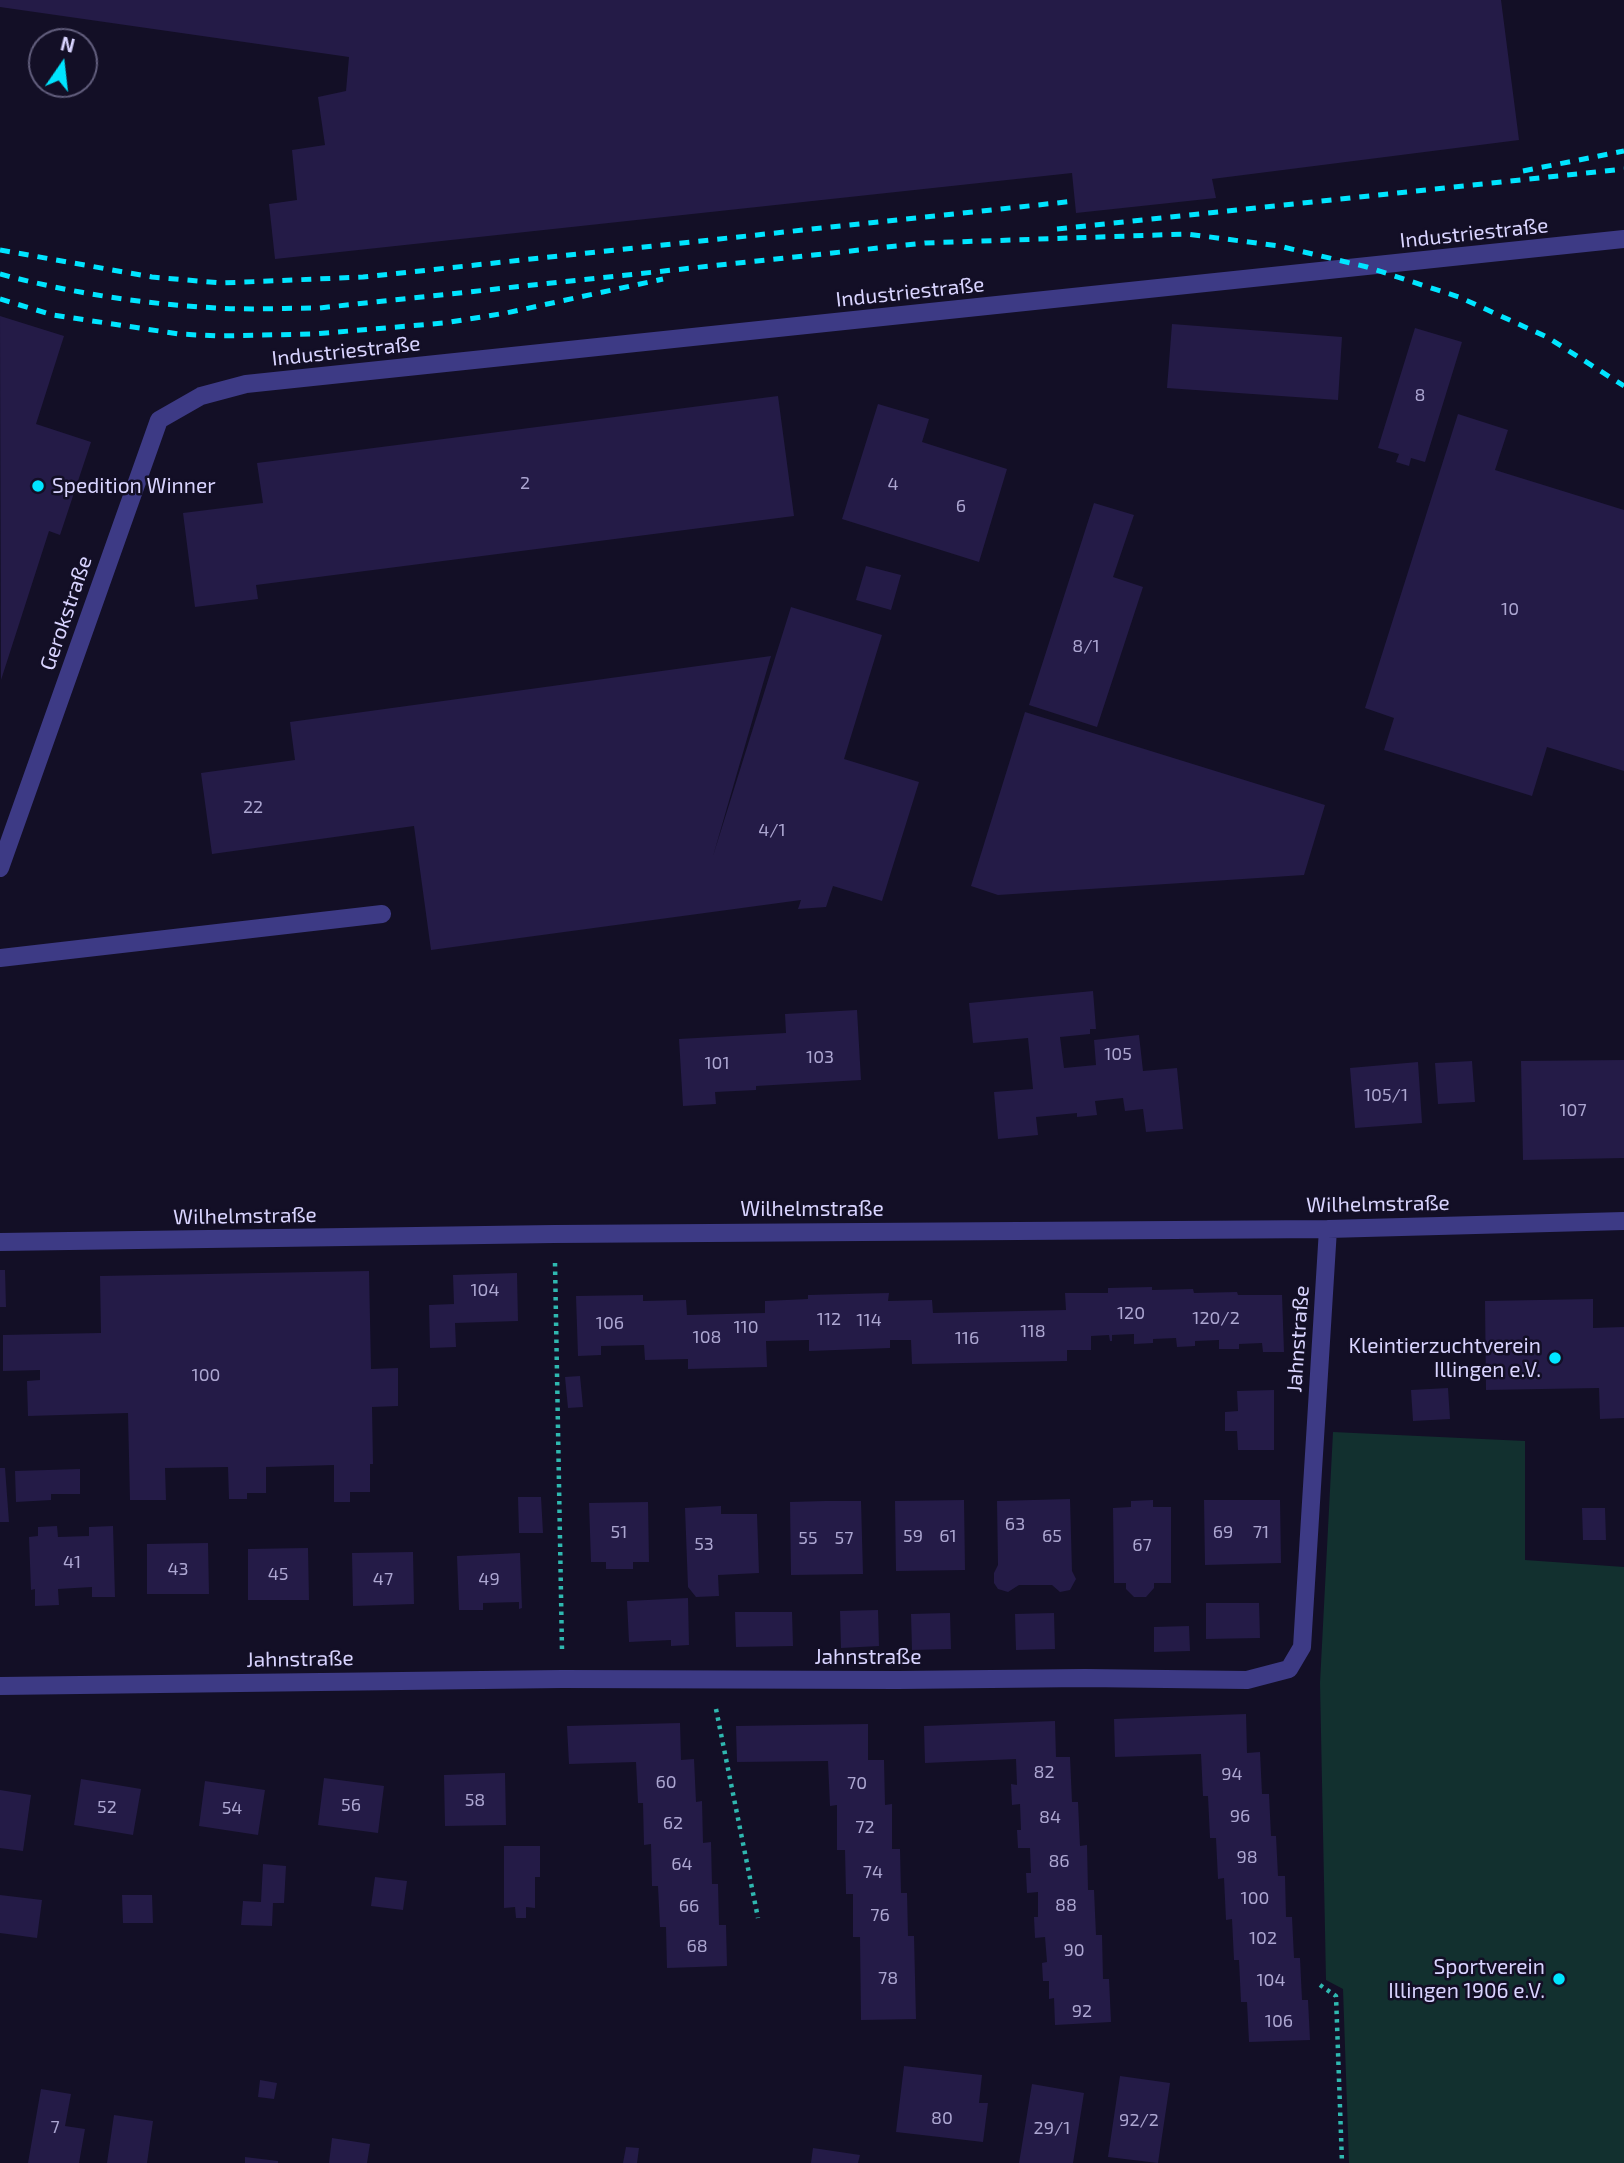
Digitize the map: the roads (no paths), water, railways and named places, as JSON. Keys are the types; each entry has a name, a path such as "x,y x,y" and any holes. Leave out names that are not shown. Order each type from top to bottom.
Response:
{"street":[{"name":"Industriestraße","path":"201,396 246,384 1624,239"},
{"name":"Gerokstraße","path":"0,868 159,420 201,396"},
{"path":"0,958 382,915"},
{"name":"Wilhelmstraße","path":"0,1242 555,1234 1328,1228 1624,1221"},
{"name":"Jahnstraße","path":"0,1686 562,1679 1247,1680 1289,1670 1301,1647 1328,1228"}],"railway":[{"path":"1523,171 1624,151"},
{"path":"1057,229 1624,169"},
{"path":"0,250 152,277 222,283 363,277 1075,201"},
{"path":"0,274 80,292 162,304 229,309 319,308 925,243 1187,234 1279,246 1367,267 1459,297 1547,337 1624,386"},
{"path":"0,299 53,315 179,334 314,334 444,323 506,313 663,279"}],"place":[{"name":"Spedition Winner","path":"38,486"},
{"name":"Kleintierzuchtverein Illingen e.V.","path":"1555,1358"},
{"name":"Sportverein Illingen 1906 e.V.","path":"1559,1979"}]}
